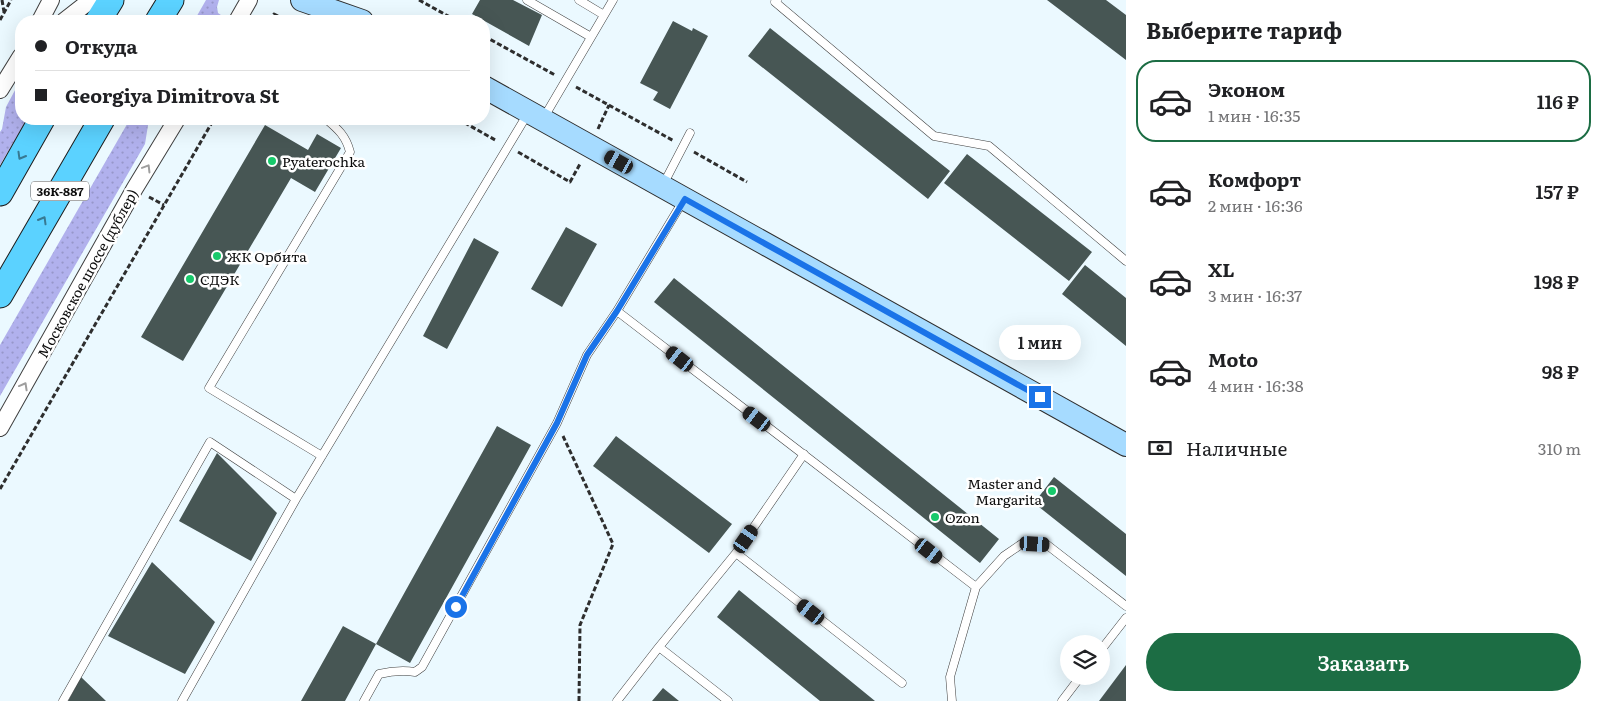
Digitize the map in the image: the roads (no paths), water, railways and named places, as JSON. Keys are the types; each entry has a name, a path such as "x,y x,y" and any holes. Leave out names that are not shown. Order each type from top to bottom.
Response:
{"main road":[{"path":"101,15 110,0"},
{"path":"162,15 172,0"},
{"path":"302,0 348,15"},
{"path":"490,90 1126,445"},
{"path":"0,193 39,125"},
{"name":"36К-887","path":"0,295 99,125"}],"street":[{"path":"43,15 51,0"},
{"path":"72,15 91,0"},
{"path":"171,15 172,0"},
{"path":"241,15 250,0"},
{"path":"0,90 15,66"},
{"path":"160,145 162,125"},
{"name":"Московское шоссе (дублер)","path":"0,428 173,125"}],"lane":[{"path":"527,0 591,37"},
{"path":"579,0 604,15"},
{"path":"182,701 296,499 508,147 566,81 613,0"},
{"path":"777,0 775,2 934,136 990,146 1126,261"},
{"path":"322,456 209,388 350,152 347,141 333,125"},
{"path":"662,186 690,133"},
{"path":"364,701 379,674 402,670 415,672 422,667 557,423 587,355 617,311 685,199"},
{"path":"617,311 976,587"},
{"path":"63,701 210,442 296,499"},
{"path":"617,701 736,554 804,454"},
{"path":"952,701 950,677 976,587 1004,556 1023,543 1046,544 1126,606"},
{"path":"736,554 902,683"},
{"path":"1110,638 1126,618"},
{"path":"659,647 728,701"},
{"path":"1062,701 1074,685"}],"place":[{"name":"Pyaterochka","path":"272,161"},
{"name":"ЖК Орбита","path":"217,256"},
{"name":"СДЭК","path":"190,279"},
{"name":"Master and Margarita","path":"1052,491"},
{"name":"Ozon","path":"935,517"}]}
